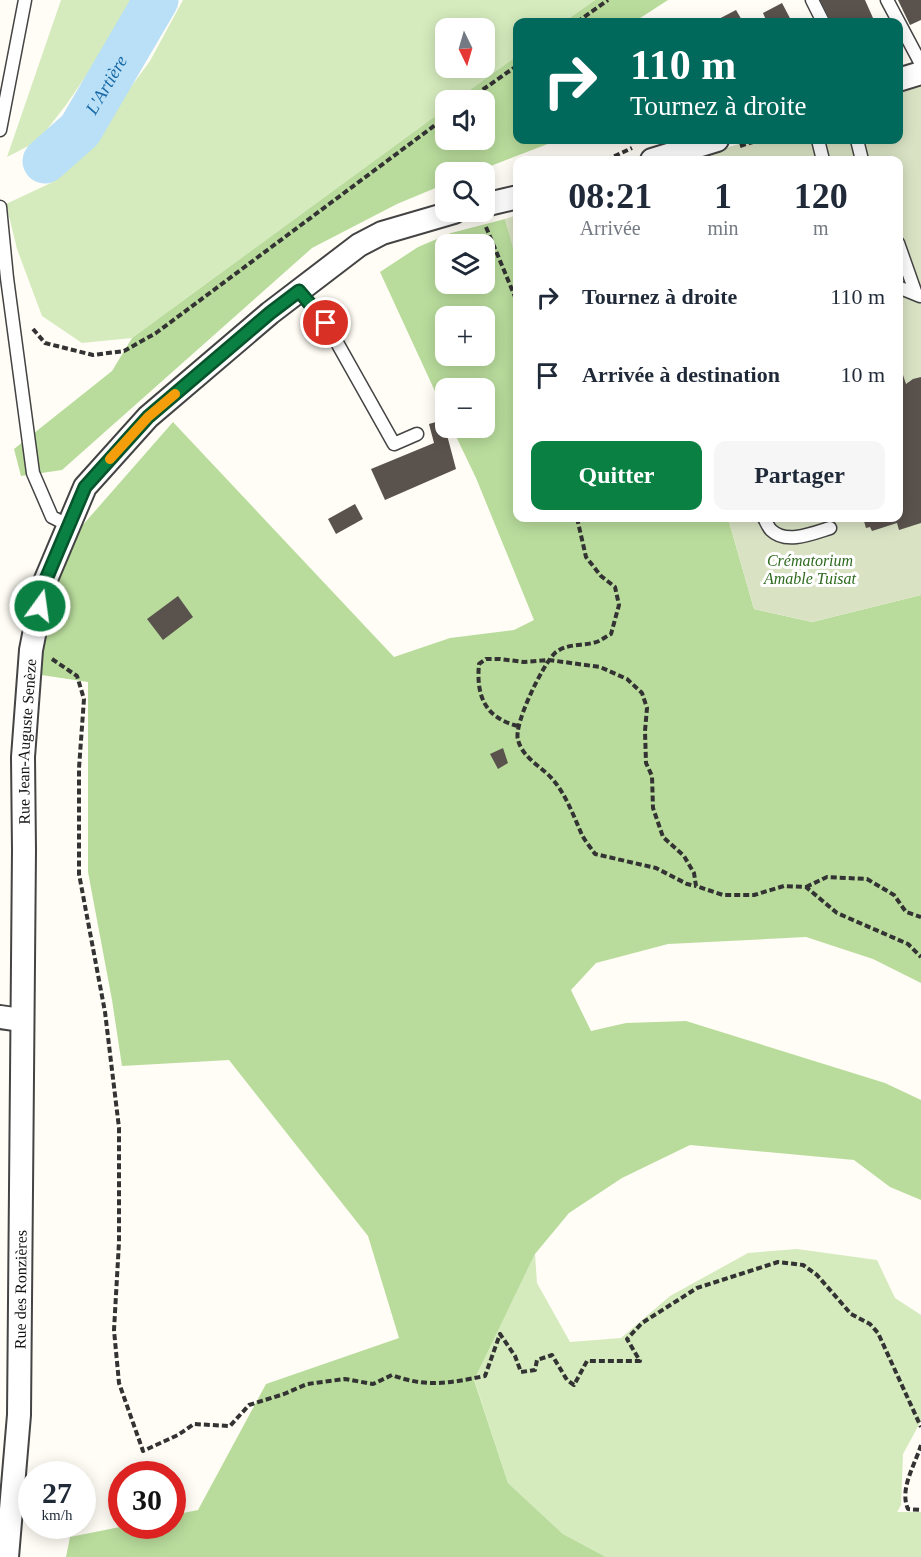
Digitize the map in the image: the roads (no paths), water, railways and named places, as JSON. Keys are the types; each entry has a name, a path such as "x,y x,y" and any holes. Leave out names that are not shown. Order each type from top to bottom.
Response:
{"street":[{"path":"903,78 921,73"},
{"path":"665,156 704,144"},
{"path":"495,208 513,199"},
{"name":"Rue Jean-Auguste Senèze","path":"11,1018 24,850 23,757 31,650 44,584 85,487 148,417 270,313 359,245 382,233 435,218"},
{"name":"Rue des Ronzières","path":"7,1557 19,1415 11,1018"}],"lane":[{"path":"0,130 25,0"},
{"path":"812,0 821,18"},
{"path":"887,0 897,18"},
{"path":"903,30 921,64"},
{"path":"0,207 33,473 52,517 68,525"},
{"path":"903,256 918,295"},
{"path":"903,289 918,295"},
{"path":"299,291 326,323 394,444 417,434"},
{"path":"766,522 771,531 786,537 803,536 830,528"}],"waterway":[{"name":"L'Artière","path":"45,161 80,130 156,0"}],"park label":[{"name":"Crématorium Amable Tuisat","path":"810,569"}]}
